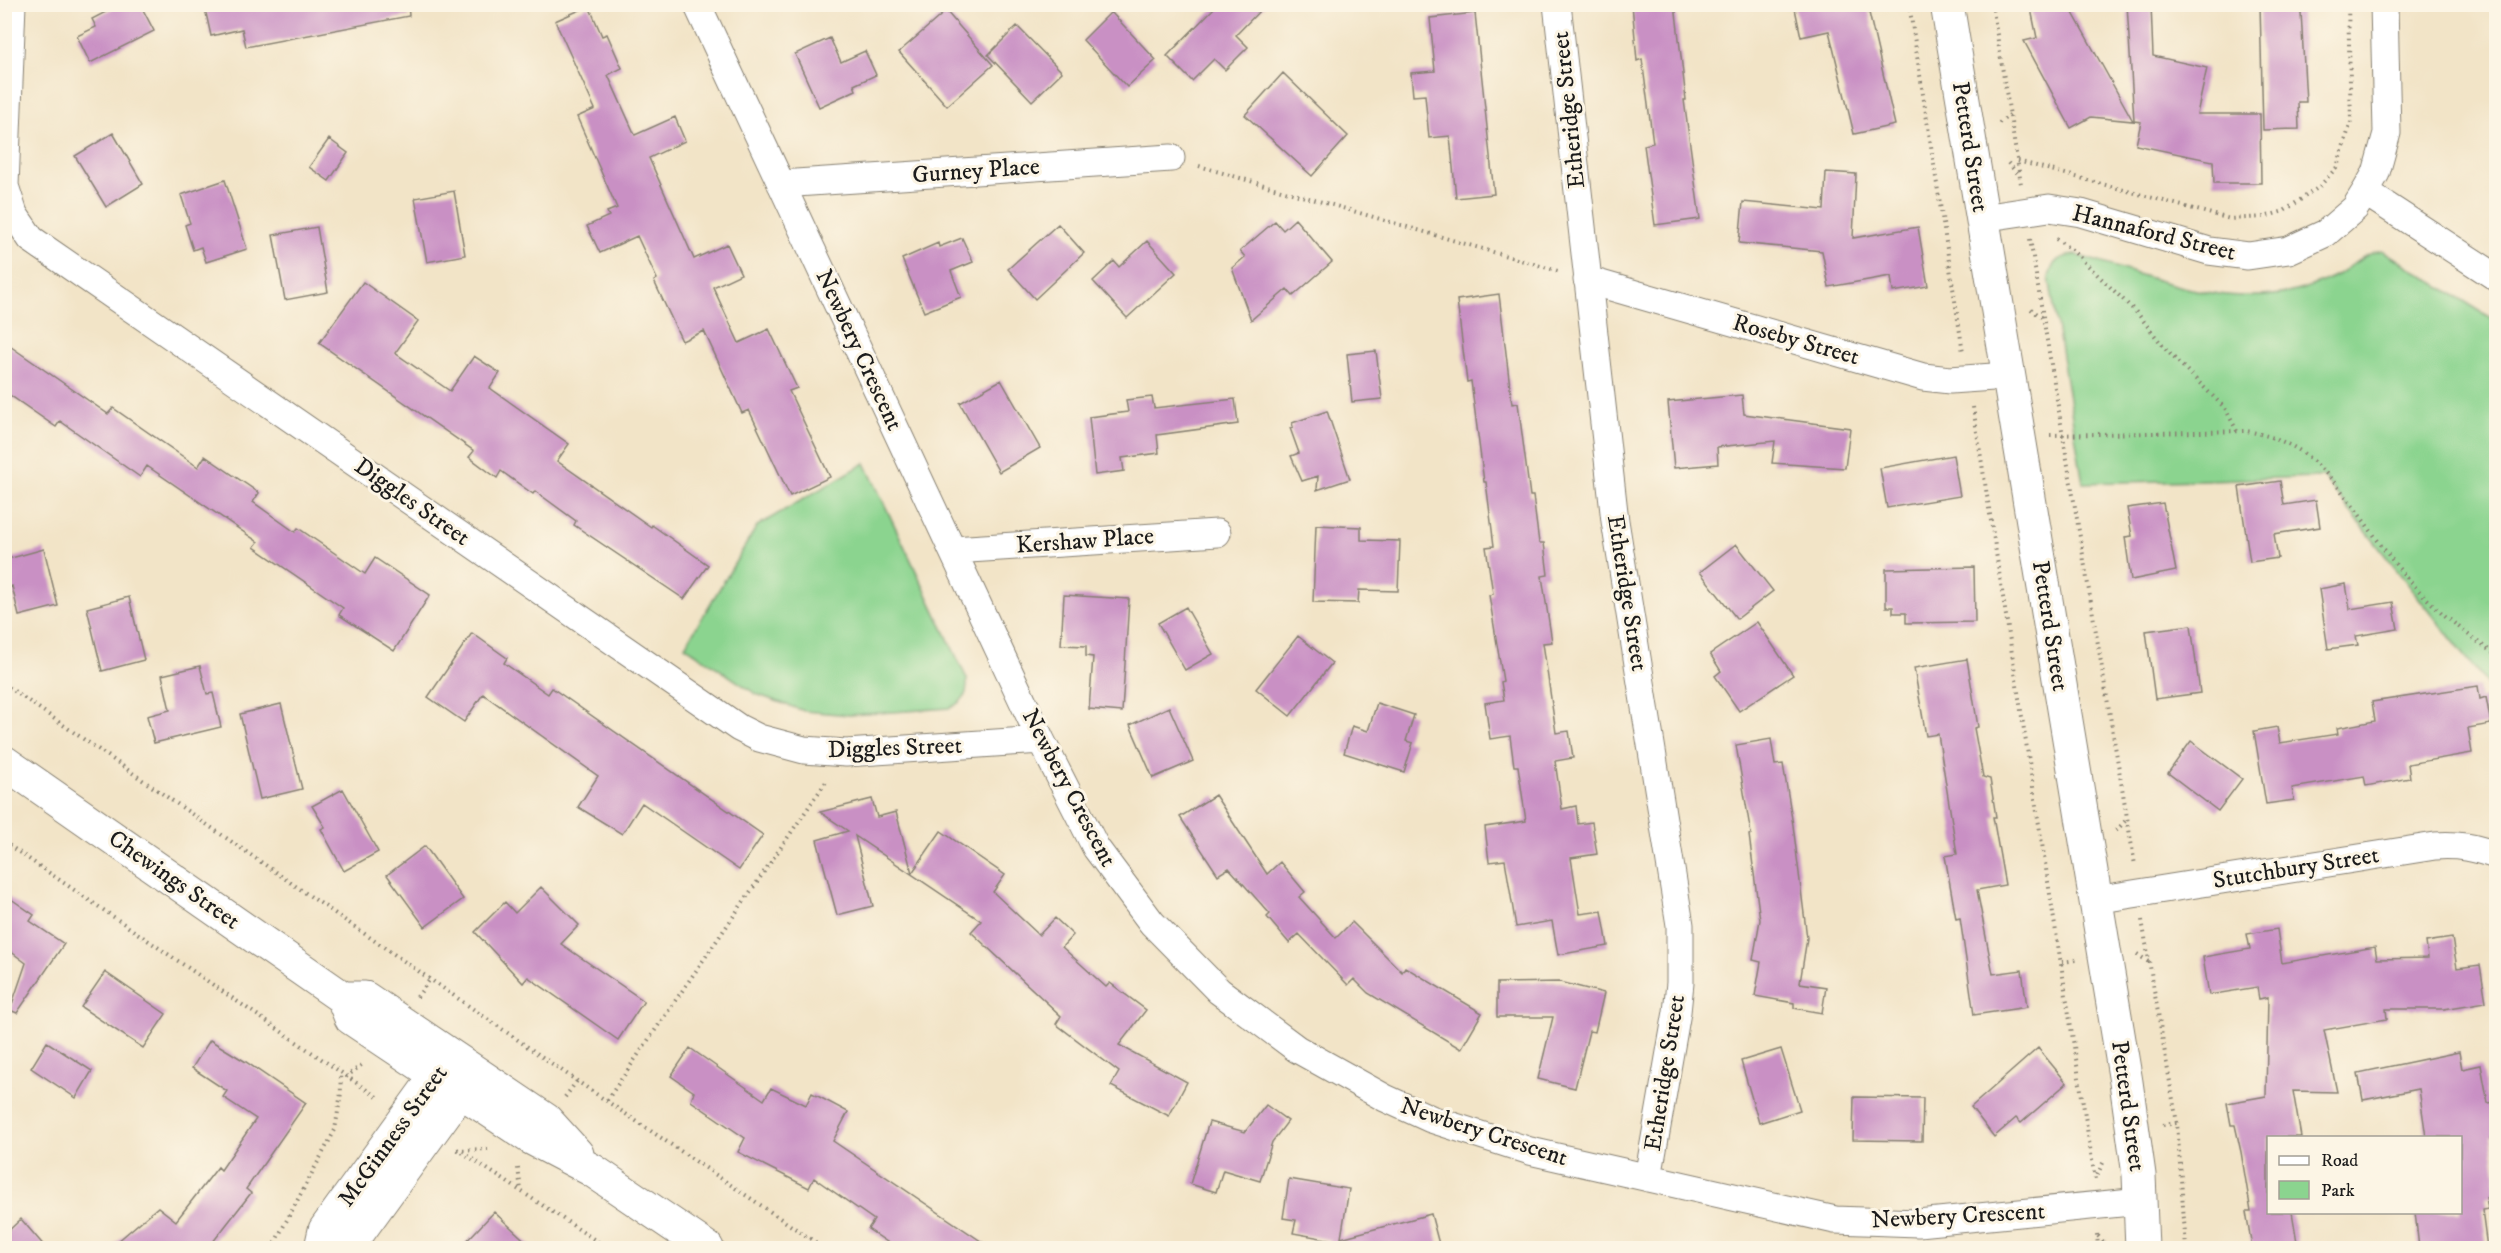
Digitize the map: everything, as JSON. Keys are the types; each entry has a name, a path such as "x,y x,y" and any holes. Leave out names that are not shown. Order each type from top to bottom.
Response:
{"street":[{"name":"Diggles Street","path":"12,4 5,186 14,214 32,239 739,728 759,738 804,750 846,753 1041,740"},
{"name":"Newbery Crescent","path":"697,4 1041,740 1096,848 1152,923 1219,991 1297,1049 1385,1098 1431,1119 1530,1151 1648,1178 1835,1220 1918,1223 2141,1201"},
{"name":"Etheridge Street","path":"1557,4 1615,520 1680,924 1679,993 1648,1178"},
{"name":"Petterd Street","path":"1947,4 2126,1082 2141,1201 2142,1248"},
{"name":"Hannaford Street","path":"1982,218 2049,208 2081,213 2209,250 2248,256 2289,250 2326,233 2355,207 2365,192 2376,173 2387,133 2384,4"},
{"name":"Gurney Place","path":"781,184 1171,158"},
{"path":"2365,192 2496,277"},
{"name":"Roseby Street","path":"1587,279 1923,377 1950,380 2008,376"},
{"name":"Kershaw Place","path":"953,550 1217,532"},
{"name":"Chewings Street","path":"4,762 343,998 351,1018 546,1120 592,1170 707,1248"},
{"name":"Stutchbury Street","path":"2095,900 2435,846 2473,847 2496,855"},
{"name":"McGinness Street","path":"321,1248 325,1230 419,1124 456,1073"},
{"name":"McGinness Street","path":"347,1248 419,1124"}],"path":[{"path":"1909,4 1962,347"},
{"path":"1992,4 2020,176"},
{"path":"2018,160 2230,219 2264,217 2284,211 2319,188 2337,167 2341,156 2351,122 2348,4"},
{"path":"1171,158 1587,279"},
{"path":"2050,233 2073,250 2138,314 2167,351 2225,408 2237,431"},
{"path":"2030,241 2035,237"},
{"path":"2031,248 2136,871"},
{"path":"1974,416 2088,1123 2095,1179"},
{"path":"2018,436 2237,431 2254,432 2292,446 2322,469 2406,577 2449,621 2496,655"},
{"path":"4,684 578,1081 824,1248"},
{"path":"607,1100 846,753"},
{"path":"4,842 346,1077 608,1248"},
{"path":"2142,916 2177,1122 2186,1248"},
{"path":"346,1077 371,1058"},
{"path":"272,1248 335,1130 341,1093 340,1072"},
{"path":"516,1157 521,1191"},
{"path":"2098,1248 2097,1235 2110,1248"}],"green space":[{"path":"2382,250 2496,321 2496,695 2323,477 2083,483 2049,277 2058,260 2076,255 2191,289 2251,296 2280,294 2309,287 2338,274 2366,256"},
{"path":"865,463 967,679 964,697 950,708 850,715 804,711 756,694 685,646 757,526"}],"building":[{"path":"121,4 140,4 154,31 90,63 77,36 96,27 92,19"},
{"path":"204,4 408,4 409,16 246,47 242,29 211,36"},
{"path":"1218,4 1266,4 1236,35 1248,47 1225,70 1214,59 1192,81 1167,56"},
{"path":"1632,4 1675,4 1686,100 1684,100 1700,219 1655,225 1644,145 1653,143 1642,59 1637,61"},
{"path":"1794,4 1867,4 1895,125 1854,134 1829,31 1801,37"},
{"path":"2030,4 2068,4 2133,121 2091,117 2071,128 2024,41 2037,38"},
{"path":"2127,4 2151,4 2153,56 2207,68 2197,114 2260,114 2261,183 2214,183 2213,161 2136,145 2141,122 2134,121"},
{"path":"2260,4 2296,4 2296,12 2301,12 2306,102 2298,102 2299,129 2263,130"},
{"path":"589,6 602,36 607,34 622,68 608,75 635,135 675,117 685,141 649,158 694,259 727,244 741,274 713,287 739,343 769,329 797,388 789,391 830,477 790,496 749,410 742,413 704,331 682,341 654,281 657,279 637,236 600,253 587,226 609,216 607,212 617,208 577,117 595,109 555,21"},
{"path":"946,11 993,65 947,106 899,52"},
{"path":"1111,12 1156,60 1127,87 1083,40"},
{"path":"1475,13 1494,194 1456,198 1450,136 1429,138 1425,95 1413,96 1411,73 1435,71 1430,18"},
{"path":"1017,26 1062,72 1032,101 988,55"},
{"path":"830,38 841,62 865,51 876,75 854,85 856,90 819,107 795,54"},
{"path":"1283,73 1348,136 1312,176 1245,115"},
{"path":"113,133 143,184 106,207 75,156"},
{"path":"329,139 348,153 329,181 309,167"},
{"path":"1826,172 1856,174 1853,238 1918,227 1928,286 1893,292 1891,276 1829,287 1822,251 1739,243 1743,202 1824,210"},
{"path":"225,180 247,249 206,262 201,247 193,250 185,225 190,223 181,195"},
{"path":"454,191 465,255 427,262 415,198"},
{"path":"1295,219 1332,262 1293,296 1287,289 1251,320 1232,268 1245,257 1240,251 1275,221 1283,230"},
{"path":"1058,224 1084,253 1035,299 1008,269"},
{"path":"317,227 328,292 285,300 273,235"},
{"path":"962,238 973,262 951,271 961,297 924,312 902,259 938,243 939,247"},
{"path":"1147,241 1176,273 1127,318 1093,281 1114,261 1119,267"},
{"path":"363,282 418,321 395,353 450,391 474,356 500,373 490,388 569,444 557,461 708,565 684,599 574,525 576,521 535,491 533,494 501,471 497,478 469,457 474,451 319,343"},
{"path":"1499,294 1512,404 1518,403 1530,496 1533,496 1539,543 1544,543 1548,575 1542,576 1552,642 1543,643 1556,733 1569,731 1573,758 1555,761 1562,809 1576,806 1578,824 1592,822 1597,854 1571,858 1580,914 1602,911 1608,946 1558,955 1552,921 1516,927 1505,860 1489,862 1485,827 1526,821 1518,766 1514,766 1510,736 1490,739 1485,703 1504,700 1489,595 1493,594 1486,547 1494,546 1471,381 1467,382 1457,300"},
{"path":"4,342 108,414 113,408 198,467 205,456 259,493 253,502 295,532 298,528 365,574 375,558 430,595 394,651 339,615 343,608 254,547 258,542 147,466 140,477 60,421 56,427 4,391"},
{"path":"1376,351 1382,399 1352,402 1347,354"},
{"path":"1001,380 1040,448 999,472 960,403"},
{"path":"1742,395 1744,414 1850,428 1845,468 1772,463 1775,441 1717,447 1718,464 1674,468 1668,402"},
{"path":"1152,397 1154,408 1235,399 1238,424 1157,435 1159,453 1122,458 1124,471 1095,475 1089,417 1128,412 1126,400"},
{"path":"1327,411 1350,479 1317,490 1318,476 1302,481 1291,456 1299,453 1290,428 1293,427 1292,423"},
{"path":"1953,455 1960,496 1887,508 1880,468"},
{"path":"2280,481 2284,505 2316,500 2320,527 2274,534 2278,558 2250,562 2239,487"},
{"path":"2163,503 2176,571 2131,580 2125,537 2132,536 2127,508"},
{"path":"1316,525 1361,527 1361,540 1400,541 1398,591 1359,590 1358,603 1313,602"},
{"path":"1736,544 1773,591 1737,619 1700,572"},
{"path":"44,549 58,606 19,616 12,586 4,589 4,560"},
{"path":"1974,567 1975,622 1906,623 1906,613 1893,613 1893,607 1886,607 1886,569"},
{"path":"2346,584 2350,609 2393,602 2398,629 2356,636 2358,645 2328,649 2319,589"},
{"path":"1064,595 1129,599 1122,712 1089,709 1093,657 1086,656 1086,646 1061,645"},
{"path":"129,597 144,660 102,671 87,608"},
{"path":"1186,607 1213,654 1185,670 1158,623"},
{"path":"1757,622 1793,675 1739,711 1715,676 1721,671 1710,654"},
{"path":"2191,625 2200,693 2155,699 2146,631"},
{"path":"472,633 507,658 504,663 548,694 552,688 763,835 739,870 642,803 622,834 578,807 598,776 483,694 464,722 428,697"},
{"path":"1298,636 1332,663 1290,716 1256,689"},
{"path":"1967,659 1978,727 1974,728 1983,777 1990,779 1996,817 1993,817 2005,885 1977,890 1993,974 2022,970 2027,1007 1974,1015 1960,918 1956,919 1945,856 1957,854 1938,734 1926,736 1914,668"},
{"path":"200,666 207,694 213,693 221,727 154,743 147,716 170,710 162,675"},
{"path":"2478,686 2480,699 2486,697 2491,724 2468,728 2472,753 2408,764 2410,778 2366,786 2364,776 2292,788 2294,800 2266,804 2254,731 2277,727 2280,743 2338,734 2337,728 2375,721 2372,702"},
{"path":"1377,703 1414,715 1406,741 1413,743 1404,772 1344,753 1352,726 1368,731"},
{"path":"281,704 302,789 260,799 240,714"},
{"path":"1169,707 1193,761 1153,778 1130,725"},
{"path":"1771,739 1775,765 1783,764 1807,938 1800,983 1826,987 1822,1013 1794,1008 1794,1003 1755,996 1761,962 1753,960 1760,920 1749,835 1751,834 1736,745"},
{"path":"2191,741 2242,779 2218,811 2168,773"},
{"path":"343,789 378,852 344,871 321,829 325,827 312,806"},
{"path":"1215,795 1267,874 1280,862 1305,892 1299,897 1336,938 1352,922 1402,972 1405,967 1482,1013 1461,1049 1368,993 1354,979 1348,985 1299,934 1289,943 1267,917 1270,914 1229,868 1218,875 1180,817"},
{"path":"872,799 877,817 896,812 912,873 941,831 1005,875 993,892 1039,935 1055,918 1073,935 1062,947 1106,987 1110,983 1146,1010 1119,1045 1187,1082 1169,1116 1111,1086 1119,1072 1056,1024 1061,1016 971,932 981,921 855,836 873,906 837,915 817,840 848,831 820,812"},
{"path":"425,846 463,899 425,927 387,875"},
{"path":"541,887 579,925 561,944 644,1001 618,1040 528,977 523,983 475,932 505,902 515,913"},
{"path":"4,894 34,915 30,921 64,944 17,1013 10,1010 26,963 10,951 4,959"},
{"path":"2277,929 2282,963 2375,947 2377,959 2428,958 2426,942 2452,938 2457,968 2480,965 2486,1002 2444,1009 2386,1009 2387,1019 2324,1030 2337,1092 2293,1091 2301,1136 2267,1136 2267,1214 2292,1214 2298,1248 2252,1248 2246,1212 2251,1212 2241,1152 2235,1125 2231,1125 2227,1103 2266,1096 2268,997 2259,999 2257,987 2209,995 2203,957 2250,949 2247,934"},
{"path":"105,972 166,1014 143,1048 81,1007"},
{"path":"1560,982 1604,993 1595,1032 1589,1031 1575,1088 1538,1079 1553,1017 1497,1017 1497,983"},
{"path":"210,1040 306,1103 246,1189 251,1193 209,1247 211,1248 110,1248 158,1207 176,1221 218,1167 221,1170 256,1119 223,1097 227,1091 192,1068"},
{"path":"47,1042 92,1071 76,1098 31,1068"},
{"path":"690,1048 764,1100 771,1088 806,1105 812,1093 848,1112 833,1141 991,1248 896,1248 868,1229 874,1220 814,1178 809,1188 738,1152 745,1138 691,1101 694,1092 671,1076"},
{"path":"2038,1048 2067,1083 2021,1123 2016,1118 1994,1137 1971,1107"},
{"path":"1781,1049 1800,1110 1759,1123 1741,1061"},
{"path":"2459,1052 2462,1069 2481,1065 2488,1103 2496,1102 2496,1135 2491,1136 2496,1171 2496,1195 2486,1197 2488,1209 2482,1210 2487,1248 2419,1248 2415,1214 2462,1214 2462,1136 2426,1136 2419,1089 2363,1100 2358,1073"},
{"path":"1854,1097 1923,1098 1922,1141 1853,1140"},
{"path":"1266,1105 1288,1121 1272,1142 1260,1181 1223,1170 1216,1192 1190,1184 1209,1122 1245,1132"},
{"path":"1289,1179 1349,1189 1341,1238 1431,1214 1440,1248 1331,1248 1330,1240 1332,1240 1293,1233 1296,1220 1283,1218"},
{"path":"494,1212 533,1248 460,1248"},
{"path":"21,1219 46,1248 4,1248 4,1235"}]}
